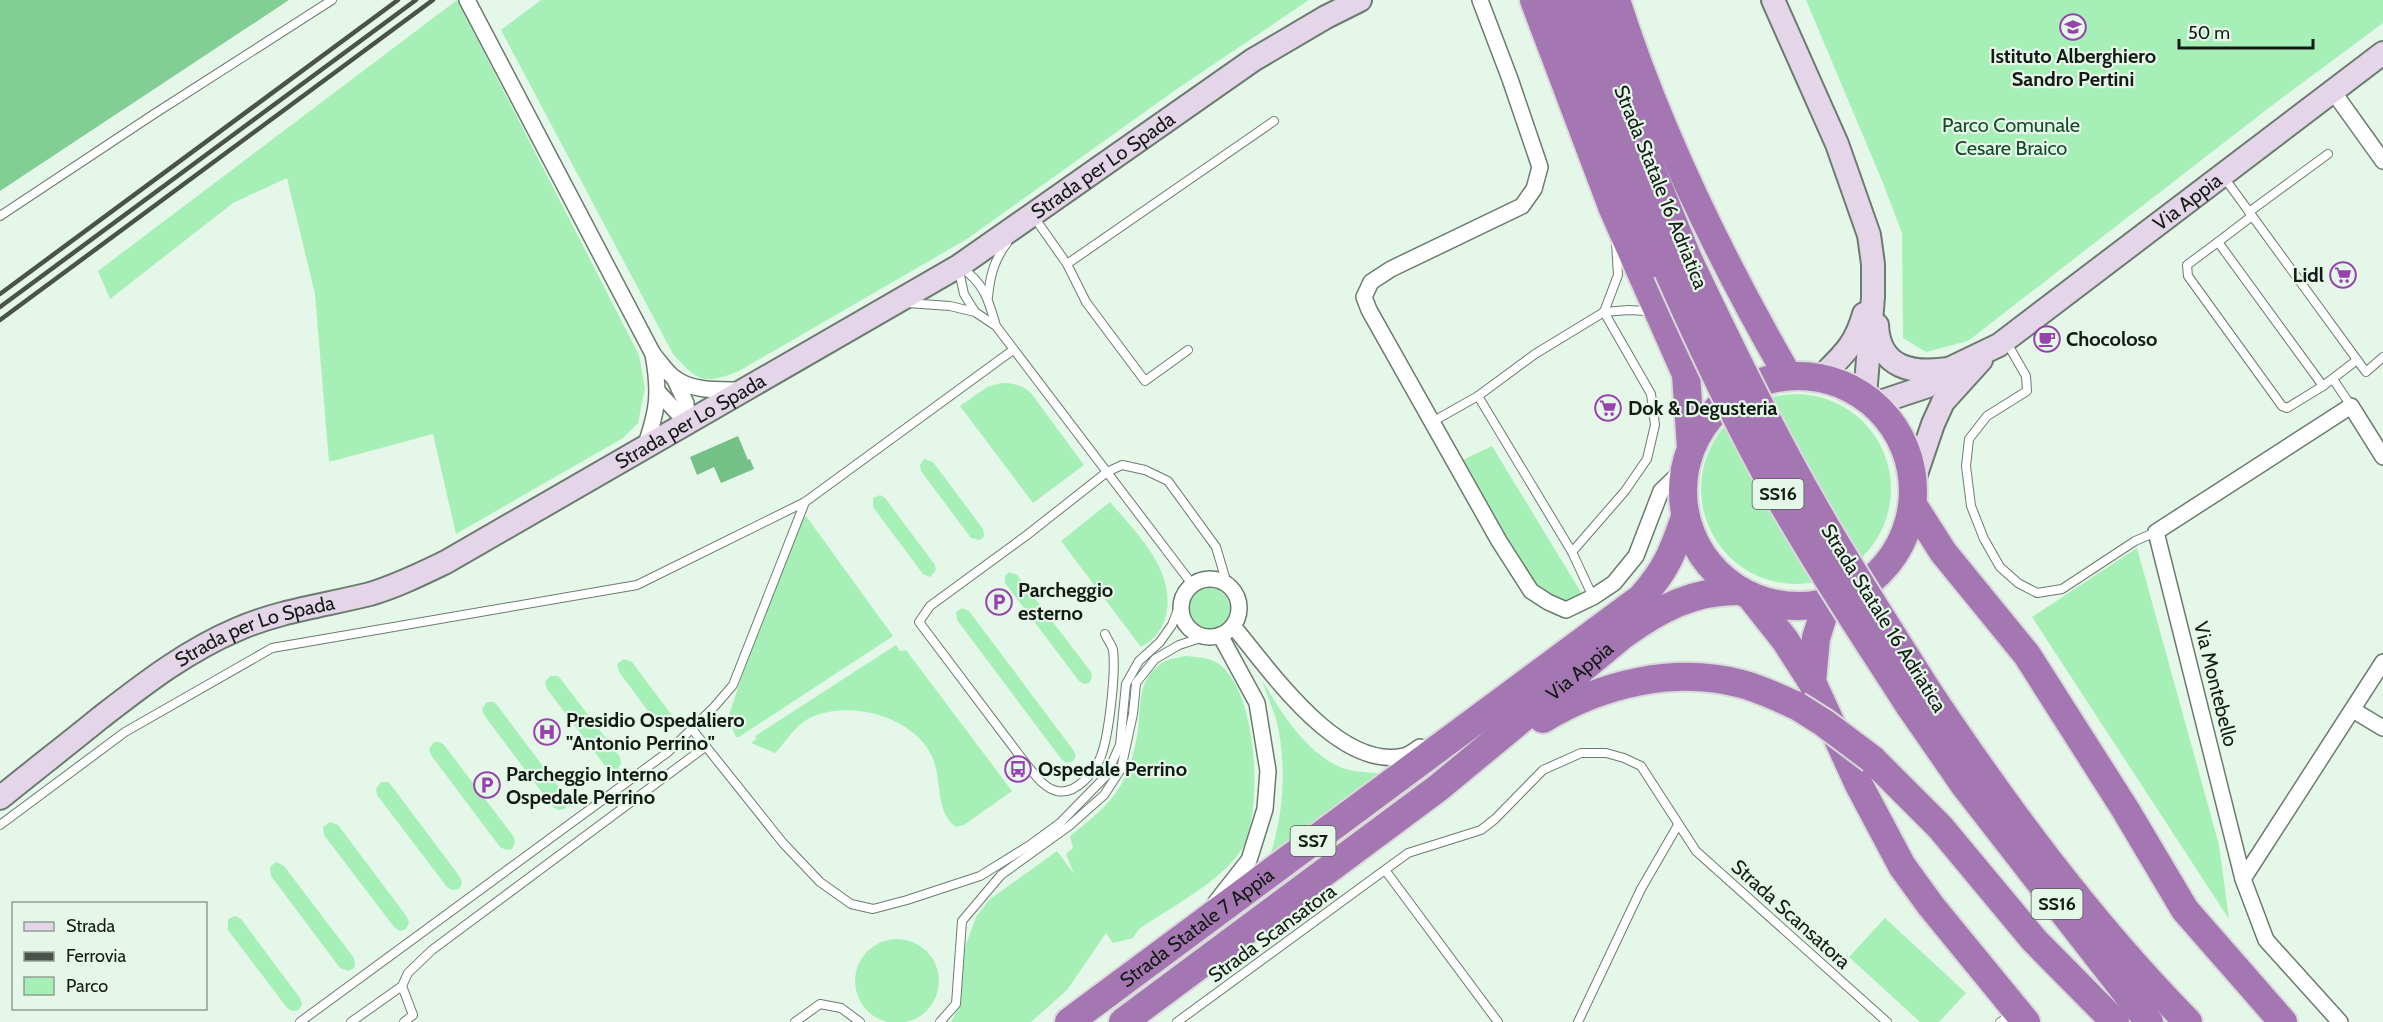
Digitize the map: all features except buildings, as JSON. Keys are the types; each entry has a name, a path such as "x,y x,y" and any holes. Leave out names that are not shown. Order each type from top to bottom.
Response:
{"highway":[{"path":"1534,0 1613,209 1686,374 1687,458 1682,493 1685,517 1696,546 1715,572 1746,594 1785,640 1812,682 1859,785 1902,866 2014,1019"},
{"name":"Strada Statale 16 Adriatica","path":"1563,0 1612,135 1678,265 1720,328 1812,503 1856,578 1965,786 2149,1022"},
{"name":"Strada Statale 16 Adriatica","path":"1588,0 1678,265"},
{"path":"1616,0 1629,40 1679,166 1742,295 1788,376"},
{"path":"1687,458 1707,420 1729,398 1757,383 1788,376 1820,378 1843,385 1870,400 1886,415 1899,435 1910,461 1914,492 1943,552 2027,655 2125,809 2185,910 2283,1022"},
{"path":"1746,594 1789,606 1827,603 1853,593 1876,577 1894,556 1903,540 1914,492"},
{"name":"Strada Statale 7 Appia","path":"1069,1022 1641,598 1657,580 1669,561 1685,517"},
{"name":"Via Appia","path":"1438,788 1623,635 1649,617 1669,606 1699,595 1746,594"},
{"path":"1812,682 1816,638 1827,603"},
{"path":"1438,788 1564,706 1594,693 1625,684 1680,677 1741,683 1770,693 1824,723 1872,759 1940,826 2034,939 2115,1022"},
{"name":"Strada Statale 16 Adriatica","path":"1918,697 1978,767 2115,943 2188,1022"},
{"path":"1965,786 2035,904 2078,968 2120,1022"},
{"name":"Strada Statale 7 Appia","path":"1123,1022 1438,788"}],"street":[{"path":"467,0 653,354 674,378 686,403 687,423"},
{"name":"Strada per Lo Spada","path":"0,798 148,681 210,641 241,627 276,616 372,593 409,580 446,562 959,266 1253,60 1326,17 1360,0"},
{"path":"1480,0 1540,167 1534,189 1522,206 1391,269 1371,282 1364,297 1369,310 1499,541 1531,591 1548,602 1566,610 1593,597 1614,583 1636,556 1661,491 1687,458"},
{"path":"1773,0 1837,144 1869,235 1873,264 1870,400"},
{"name":"Via Appia","path":"1914,492 1933,424 1943,402 1972,369 1998,345 2383,53"},
{"path":"2332,90 2383,161"},
{"path":"1873,297 1877,334 1883,352 1896,363 1911,370 1924,373 1949,369"},
{"path":"1820,378 1857,337 1866,309 1873,297"},
{"name":"Via Appia","path":"1870,400 1928,386 1949,369 1998,345"},
{"path":"645,447 659,393 653,354"},
{"path":"674,378 692,386 713,390 745,390"},
{"path":"659,393 687,423"},
{"path":"2156,532 2351,406 2383,457"},
{"name":"Via Montebello","path":"2156,532 2243,879 2266,940 2340,1022"},
{"path":"1209,579 1227,584 1234,590 1239,608 1233,626 1220,635 1204,637 1195,633 1182,618 1182,599 1192,584 1209,579"},
{"path":"1233,626 1312,718 1342,743 1377,757 1405,756 1511,679 1540,662 1557,660"},
{"path":"1193,929 1249,860 1265,809 1268,771 1257,704 1220,635"},
{"path":"2243,879 2383,662"},
{"path":"2353,710 2383,728"}],"lane":[{"path":"0,216 332,0"},
{"path":"1067,264 1274,121"},
{"path":"2328,154 2187,266 2188,276 2282,406 2287,408 2323,386 2357,360"},
{"path":"2222,175 2366,372 2383,357"},
{"path":"1604,312 1618,275 1613,209"},
{"path":"1188,350 1145,381 1086,302 1067,264 1027,220 998,255 991,273 988,297 996,326 1192,584"},
{"path":"2218,242 2323,386"},
{"path":"959,266 969,273 988,297"},
{"path":"959,266 964,294 975,312"},
{"path":"899,302 950,306 975,312 996,326"},
{"path":"1432,422 1478,396 1536,354 1604,312 1646,311 1667,330"},
{"path":"1572,552 1625,491 1647,459 1655,425 1651,394 1604,312"},
{"path":"1998,345 2026,376 2027,391 1987,416 1969,439 1966,466 1971,506 1984,539 2000,567 2018,583 2037,593 2062,589 2135,541 2156,532"},
{"path":"0,825 125,732 272,648 637,585 805,502 1013,350"},
{"path":"2333,379 2351,406"},
{"path":"1478,396 1572,552 1593,597"},
{"path":"1105,634 1113,649 1111,709 1101,756 1092,771 1075,788 1058,791 1043,784 1026,764 919,622 930,606 1027,536 1107,472 1122,465 1145,470 1168,481 1216,547 1227,584"},
{"path":"300,1022 668,752 692,729 733,685 805,502"},
{"path":"692,729 783,843 820,882 851,904 873,909 952,887 980,876 1060,823 1106,776 1120,745 1126,684 1139,661 1160,642 1172,625 1182,599"},
{"path":"939,1022 956,1004 962,921 1001,875 1070,826 1104,795 1121,769 1133,714 1136,683 1155,658 1179,645 1204,637"},
{"path":"351,1022 402,986 408,973 432,950 705,747"},
{"name":"Strada Scansatora","path":"1177,1022 1408,854 1480,830 1495,819 1543,770 1581,753 1606,753 1641,766 1696,851 1887,1022"},
{"path":"1578,1022 1641,889 1678,825"},
{"path":"1385,870 1498,1022"},
{"path":"402,986 413,1015 404,1022"},
{"path":"795,1022 820,1004 841,1008 860,1022"}],"green space":[{"path":"457,0 639,355 645,388 638,423 623,438 456,534 433,434 329,462 315,294 287,178 233,203 110,299 98,271"},
{"path":"541,0 1309,0 1174,91 967,239 739,371 709,379 696,375 673,354 501,30"},
{"name":"Parco Comunale Cesare Braico","path":"1806,0 2383,0 2383,23 2270,107 1968,341 1926,352 1903,338 1902,233"},
{"path":"1001,383 1018,385 1031,393 1084,465 1033,503 960,406 987,387"},
{"path":"1787,394 1805,394 1841,405 1863,422 1875,436 1884,453 1891,489 1884,525 1875,542 1863,556 1841,573 1824,580 1805,584 1787,584 1751,573 1729,556 1717,542 1705,517 1701,498 1701,480 1712,444 1729,422 1743,410 1768,398"},
{"path":"1492,446 1582,594 1565,600 1552,598 1536,584 1513,551 1463,460"},
{"path":"924,459 933,462 983,529 984,536 980,540 971,538 921,471 920,465"},
{"path":"880,495 885,498 935,565 936,570 930,577 923,574 873,507 873,498"},
{"path":"1110,502 1152,554 1165,583 1168,599 1165,620 1157,634 1141,647 1061,541"},
{"path":"806,516 893,636 736,737 729,722 730,712 801,521"},
{"path":"2137,548 2219,845 2229,919 2032,617"},
{"path":"1009,572 1017,575 1091,672 1092,678 1089,683 1084,684 1079,681 1005,583 1005,576"},
{"path":"1209,588 1217,589 1224,594 1229,601 1229,617 1224,624 1217,629 1209,630 1201,629 1194,624 1189,617 1188,609 1189,601 1194,594 1201,589"},
{"path":"962,608 969,611 1074,751 1076,756 1073,761 1067,763 1062,760 957,620 956,612"},
{"path":"896,645 900,651 906,650 1012,791 964,825 956,827 945,813 936,767 925,745 899,723 882,716 847,710 814,716 802,723 775,753 751,743 756,739 755,736"},
{"path":"1184,656 1207,659 1219,664 1232,679 1242,699 1249,724 1254,779 1253,806 1243,847 1235,859 1211,881 1139,929 1133,938 1113,943 1106,933 1067,990 1031,1022 951,1022 959,1006 962,986 961,958 976,917 989,900 1057,851 1074,874 1066,854 1073,848 1070,836 1106,805 1125,777 1134,750 1140,702 1148,677 1162,663"},
{"path":"624,659 632,662 673,717 675,723 672,728 665,730 660,727 619,672 617,664"},
{"path":"550,676 560,678 620,757 621,763 618,769 612,770 606,767 547,689 545,682"},
{"path":"1262,680 1295,730 1315,751 1345,769 1382,774 1271,853 1279,820 1283,769 1276,719"},
{"path":"487,702 494,702 497,705 566,797 568,803 565,809 559,810 553,807 484,715 482,709"},
{"path":"434,742 444,745 514,837 515,843 512,849 506,850 500,847 431,755 429,749"},
{"path":"381,782 388,782 391,785 460,877 462,883 459,889 452,890 447,887 377,795 376,789"},
{"path":"330,822 338,825 407,917 409,923 406,929 400,931 394,927 324,835 323,827"},
{"path":"276,862 284,866 354,958 354,968 348,971 340,968 271,876 270,867"},
{"path":"235,916 241,919 300,998 302,1004 299,1010 292,1011 287,1008 228,930 228,919"},
{"path":"1885,918 1966,993 1939,1022 1920,1022 1849,957"},
{"path":"897,939 913,942 927,951 936,965 939,981 936,997 927,1011 913,1020 897,1023 881,1020 867,1011 858,997 855,981 858,965 867,951 881,942"}],"shaded area":[{"path":"0,0 289,0 0,191"},
{"path":"738,436 754,469 721,483 714,467 697,475 690,457"}],"railway":[{"path":"0,294 398,0"},
{"path":"0,307 416,0"},
{"path":"0,320 433,0"}],"place":[{"name":"Istituto Alberghiero Sandro Pertini","path":"2073,27"},
{"name":"Lidl","path":"2343,275"},
{"name":"Chocoloso","path":"2047,339"},
{"name":"Dok & Degusteria","path":"1608,408"},
{"name":"Parcheggio esterno","path":"999,602"},
{"name":"Presidio Ospedaliero \"Antonio Perrino\"","path":"547,732"},
{"name":"Ospedale Perrino","path":"1018,769"},
{"name":"Parcheggio Interno Ospedale Perrino","path":"487,785"}]}
